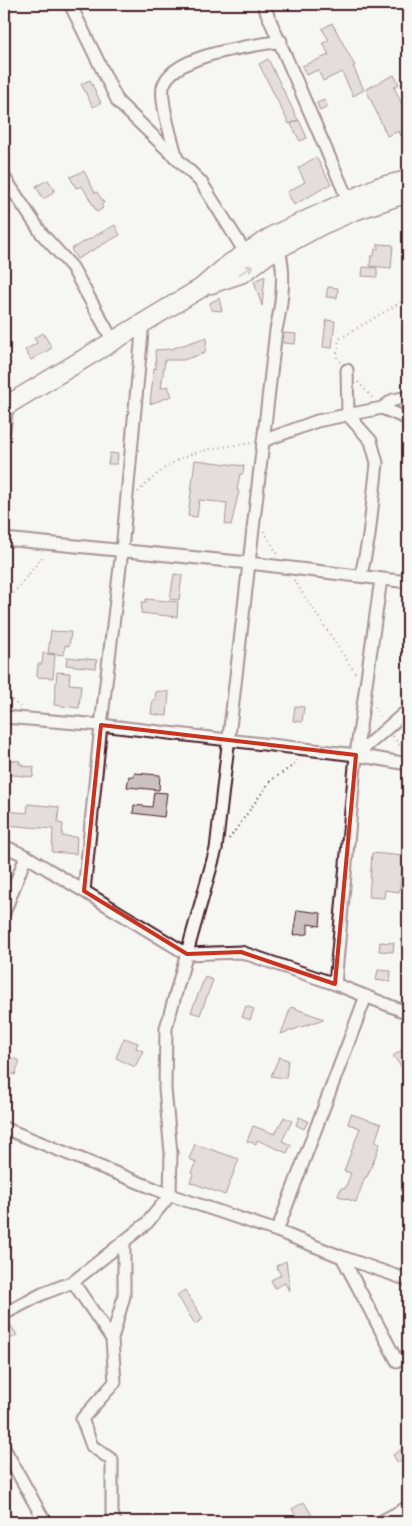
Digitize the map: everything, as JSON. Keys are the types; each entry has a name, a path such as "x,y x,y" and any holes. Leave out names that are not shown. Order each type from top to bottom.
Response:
{"highway":[{"path":"6,406 201,288 245,252 276,242 378,187 408,180"},
{"path":"351,203 408,193"},
{"path":"201,288 243,273 276,242"}],"street":[{"path":"70,4 118,102 201,182 245,252"},
{"path":"263,4 351,203"},
{"path":"178,161 163,101 163,86 174,70 195,59 230,50 281,41"},
{"path":"4,177 42,234 72,267 113,340"},
{"path":"4,1314 42,1294 73,1282 147,1223 170,1194 171,1153 165,1090 166,1028 216,849 276,330 282,305 281,265 276,242"},
{"path":"84,891 122,550 142,322"},
{"path":"347,370 348,415 371,441 377,463 370,527 361,576"},
{"path":"264,441 317,421 382,408 393,400 408,397"},
{"path":"4,430 6,406"},
{"path":"382,408 408,419"},
{"path":"4,539 249,563 408,582"},
{"path":"335,984 356,754 381,578"},
{"path":"356,754 408,710"},
{"path":"4,717 101,725 228,741 356,754 408,764"},
{"path":"4,846 26,856 187,954 240,952 335,984 408,1013"},
{"path":"4,912 26,856"},
{"path":"277,1231 366,996"},
{"path":"4,1128 170,1194 277,1231 342,1257 408,1280"},
{"path":"115,1522 112,1513 112,1460 92,1446 82,1419 115,1382 112,1339 124,1296 124,1242"},
{"path":"342,1257 397,1361 408,1356"},
{"path":"73,1282 112,1339"},
{"path":"4,1448 45,1522"},
{"path":"380,1522 408,1507"}],"path":[{"path":"382,408 336,357 339,339 408,298"},
{"path":"126,505 157,474 182,458 211,450 264,441"},
{"path":"255,515 313,611 343,654 387,728 408,756"},
{"path":"4,605 54,544"},
{"path":"216,849 230,839 271,780 291,767 308,750"}],"highlighted area":[{"path":"101,725 356,755 335,984 241,952 187,954 84,891"}],"building":[{"path":"332,23 355,66 353,66 364,90 353,96 342,72 323,81 318,70 306,75 302,66 329,55 323,43 329,40 322,29"},
{"path":"268,59 298,120 289,124 259,64"},
{"path":"394,75 399,84 394,87 406,113 408,112 408,132 401,136 399,131 387,136 366,89"},
{"path":"90,80 101,103 93,107 81,84"},
{"path":"324,100 328,107 320,111 317,103"},
{"path":"299,120 307,138 300,141 291,124"},
{"path":"316,157 331,184 294,205 287,192 305,182 298,168"},
{"path":"84,171 95,193 97,192 104,203 101,205 103,208 97,212 82,186 76,188 70,177"},
{"path":"48,180 55,190 43,199 36,186"},
{"path":"115,225 120,235 77,259 71,249"},
{"path":"378,244 393,245 391,268 370,266 371,256 374,256 375,249 378,249"},
{"path":"363,267 377,268 377,277 362,276"},
{"path":"265,276 262,306 254,281"},
{"path":"328,287 338,288 337,298 326,297"},
{"path":"219,298 222,311 211,310 210,303"},
{"path":"326,320 335,321 332,348 323,347"},
{"path":"43,333 52,348 31,360 25,350 37,343 34,338"},
{"path":"284,333 296,334 295,344 283,343"},
{"path":"207,337 205,353 183,360 165,360 161,388 168,386 172,396 150,404 154,368 156,369 155,350 171,349"},
{"path":"110,453 118,454 117,464 108,464"},
{"path":"195,460 244,466 243,474 240,474 237,490 239,491 231,525 225,524 227,503 199,500 197,517 188,516"},
{"path":"174,574 182,575 179,600 170,599"},
{"path":"146,599 178,602 177,617 141,613 142,602 146,602"},
{"path":"51,631 71,632 69,646 65,645 64,655 48,653"},
{"path":"43,653 55,655 53,678 37,677 38,664 42,664"},
{"path":"67,657 97,660 96,668 66,665"},
{"path":"57,672 70,673 69,684 81,685 79,708 54,705"},
{"path":"156,691 169,692 167,716 151,714"},
{"path":"295,706 304,707 302,722 293,721"},
{"path":"4,760 20,761 19,764 23,764 22,766 34,767 33,777 4,774"},
{"path":"134,773 160,775 159,790 127,787 129,776 134,777"},
{"path":"154,792 167,793 164,817 133,813 134,805 152,807"},
{"path":"28,804 59,807 58,823 63,824 62,836 77,837 76,854 52,852 53,829 5,825 6,811 27,813"},
{"path":"372,853 404,856 399,892 385,890 384,898 369,897"},
{"path":"297,910 321,913 320,926 308,924 308,934 293,935"},
{"path":"380,942 394,943 393,952 379,951"},
{"path":"378,970 391,971 390,982 376,980"},
{"path":"205,977 213,980 200,1015 191,1012"},
{"path":"246,1006 254,1009 250,1020 242,1017"},
{"path":"291,1007 324,1019 281,1034"},
{"path":"124,1038 138,1043 136,1048 143,1051 135,1067 116,1058"},
{"path":"408,1049 408,1075 393,1056 402,1050 404,1053"},
{"path":"4,1055 20,1061 15,1075 4,1070"},
{"path":"279,1057 288,1060 286,1078 271,1076"},
{"path":"351,1114 381,1124 375,1142 380,1143 356,1202 338,1196 341,1188 345,1189 351,1173 344,1171 360,1128 348,1124"},
{"path":"284,1117 292,1121 282,1141 291,1145 287,1153 257,1140 256,1144 247,1141 253,1126 275,1134"},
{"path":"299,1117 308,1121 304,1129 296,1125"},
{"path":"195,1144 239,1159 225,1195 190,1182 193,1174 191,1173 196,1162 189,1159"},
{"path":"286,1261 289,1291 285,1283 275,1288 271,1280 281,1275 276,1266"},
{"path":"185,1290 203,1319 195,1324 177,1295"},
{"path":"10,1324 17,1335 4,1343 4,1328"},
{"path":"405,1447 408,1457 398,1463 393,1455"},
{"path":"304,1502 313,1517 300,1522 292,1509"}]}
